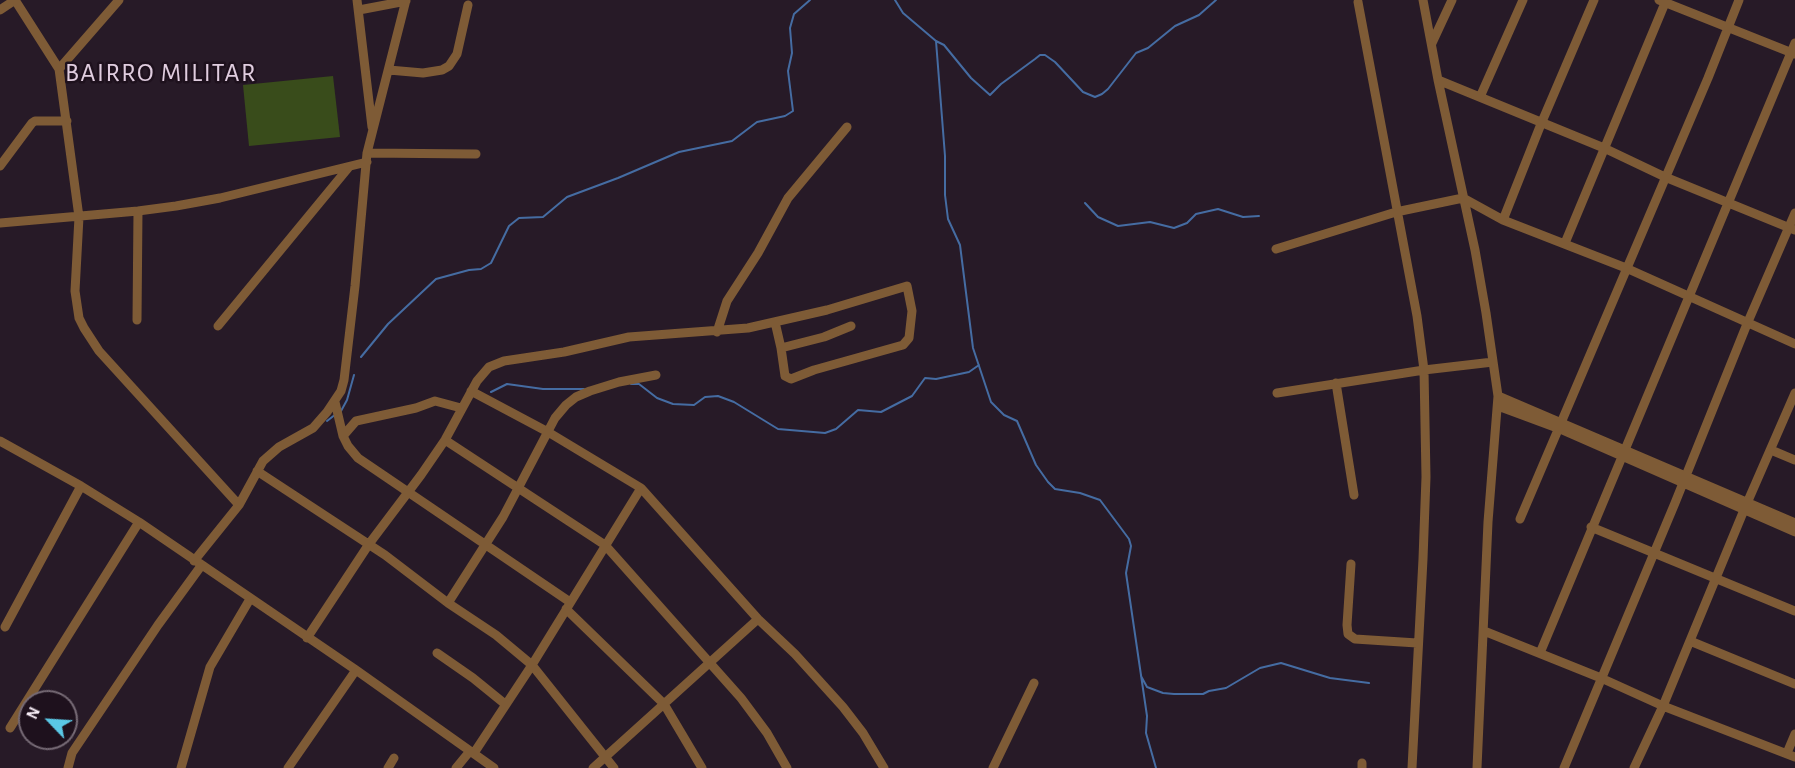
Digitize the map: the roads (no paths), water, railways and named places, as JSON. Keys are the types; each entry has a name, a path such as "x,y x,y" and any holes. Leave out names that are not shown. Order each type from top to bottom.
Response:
{"street":[{"path":"0,10 15,0 59,69 79,217 75,291 79,318 91,341 239,505"},
{"path":"59,69 119,0"},
{"path":"357,0 373,132"},
{"path":"68,768 72,753 239,505 269,454 313,428 334,402 344,380 367,157 406,0 359,10"},
{"path":"1423,0 1462,198 1475,250 1498,401 1488,522 1477,768"},
{"path":"1432,44 1452,0"},
{"path":"1480,97 1523,0"},
{"path":"1503,220 1594,0"},
{"path":"1520,519 1738,0"},
{"path":"1565,243 1662,1 1793,53"},
{"path":"1358,2 1417,316 1424,370 1423,559 1412,768"},
{"path":"389,70 423,73 442,70 449,66 457,54 468,5"},
{"path":"1540,653 1591,527 1793,53 1795,43"},
{"path":"1438,80 1792,229"},
{"path":"0,165 32,123 67,120"},
{"path":"717,332 727,301 758,253 788,198 847,127"},
{"path":"0,223 138,211 220,198 306,175 349,167 367,157 476,153"},
{"path":"218,326 349,167"},
{"path":"1276,249 1396,212 1462,198 1503,220 1626,268 1795,344"},
{"path":"137,320 138,211"},
{"path":"1564,768 1600,678 1655,553 1747,324 1792,229 1795,213"},
{"path":"307,638 369,544 408,493 444,440 471,391 489,368 504,361 564,352 630,337 748,328 907,286 909,291 912,311 909,338 903,345 789,379 785,376 775,322"},
{"path":"781,348 824,337 851,326"},
{"path":"1277,393 1424,370 1493,362"},
{"path":"448,603 520,488 555,418 576,397 619,382 656,375"},
{"path":"1336,383 1354,495"},
{"path":"471,391 548,432 641,488 758,619 795,654 843,707 863,733 884,768"},
{"path":"1634,768 1663,706 1745,506 1795,393"},
{"path":"343,436 356,422 416,408 435,401 461,408"},
{"path":"1498,401 1561,425 1745,506 1795,532"},
{"path":"334,402 343,436 358,458 486,545 568,605 664,704 702,768"},
{"path":"444,440 605,545 711,662 755,715 787,768"},
{"path":"0,441 81,486 139,522 356,670 494,768"},
{"path":"1771,450 1795,460"},
{"path":"257,471 369,544 448,603 496,634 532,665 614,768"},
{"path":"5,627 81,486"},
{"path":"456,768 472,752 532,665 641,488"},
{"path":"1745,506 1795,523"},
{"path":"10,728 139,522"},
{"path":"1591,527 1795,611"},
{"path":"1351,564 1348,634 1355,639 1417,643"},
{"path":"181,768 210,667 250,599"},
{"path":"593,768 758,619"},
{"path":"1484,631 1663,706 1791,755 1795,734"},
{"path":"1690,641 1795,684"},
{"path":"437,653 505,704"},
{"path":"288,768 356,670"},
{"path":"993,768 1034,683"},
{"path":"388,768 394,759"}],"waterway":[{"path":"361,357 388,324 436,279 481,269 491,263 509,226 519,218 543,217 567,197 679,152 732,141 757,122 785,116 793,111 788,71 792,53 790,28 794,14 810,0"},
{"path":"895,0 903,13 944,45 971,78 990,95 1040,55 1045,55 1055,62 1083,92 1095,97 1108,89 1136,53 1148,48 1175,26 1199,15 1216,0"},
{"path":"936,41 945,156 945,195 948,219 960,245 973,348 991,402 1004,415 1017,421 1036,465 1048,482 1055,489 1080,493 1100,500 1129,539 1131,546 1126,573 1147,716 1146,733 1156,768"},
{"path":"1085,203 1098,217 1118,226 1150,222 1174,228 1187,223 1196,214 1218,209 1243,217 1259,216"},
{"path":"631,384 639,384 657,398 673,404 694,405 705,397 718,396 734,402 778,429 825,433 836,429 858,410 881,412 912,396 925,378 936,379 969,372 979,365"},
{"path":"341,411 347,400 354,375"},
{"path":"491,392 507,384 543,389 584,389"},
{"path":"327,421 336,414"},
{"path":"1141,676 1147,687 1163,693 1203,694 1226,688 1260,668 1281,663 1330,678 1369,683"}],"district":[{"name":"BAIRRO MILITAR","path":"161,73"}]}
